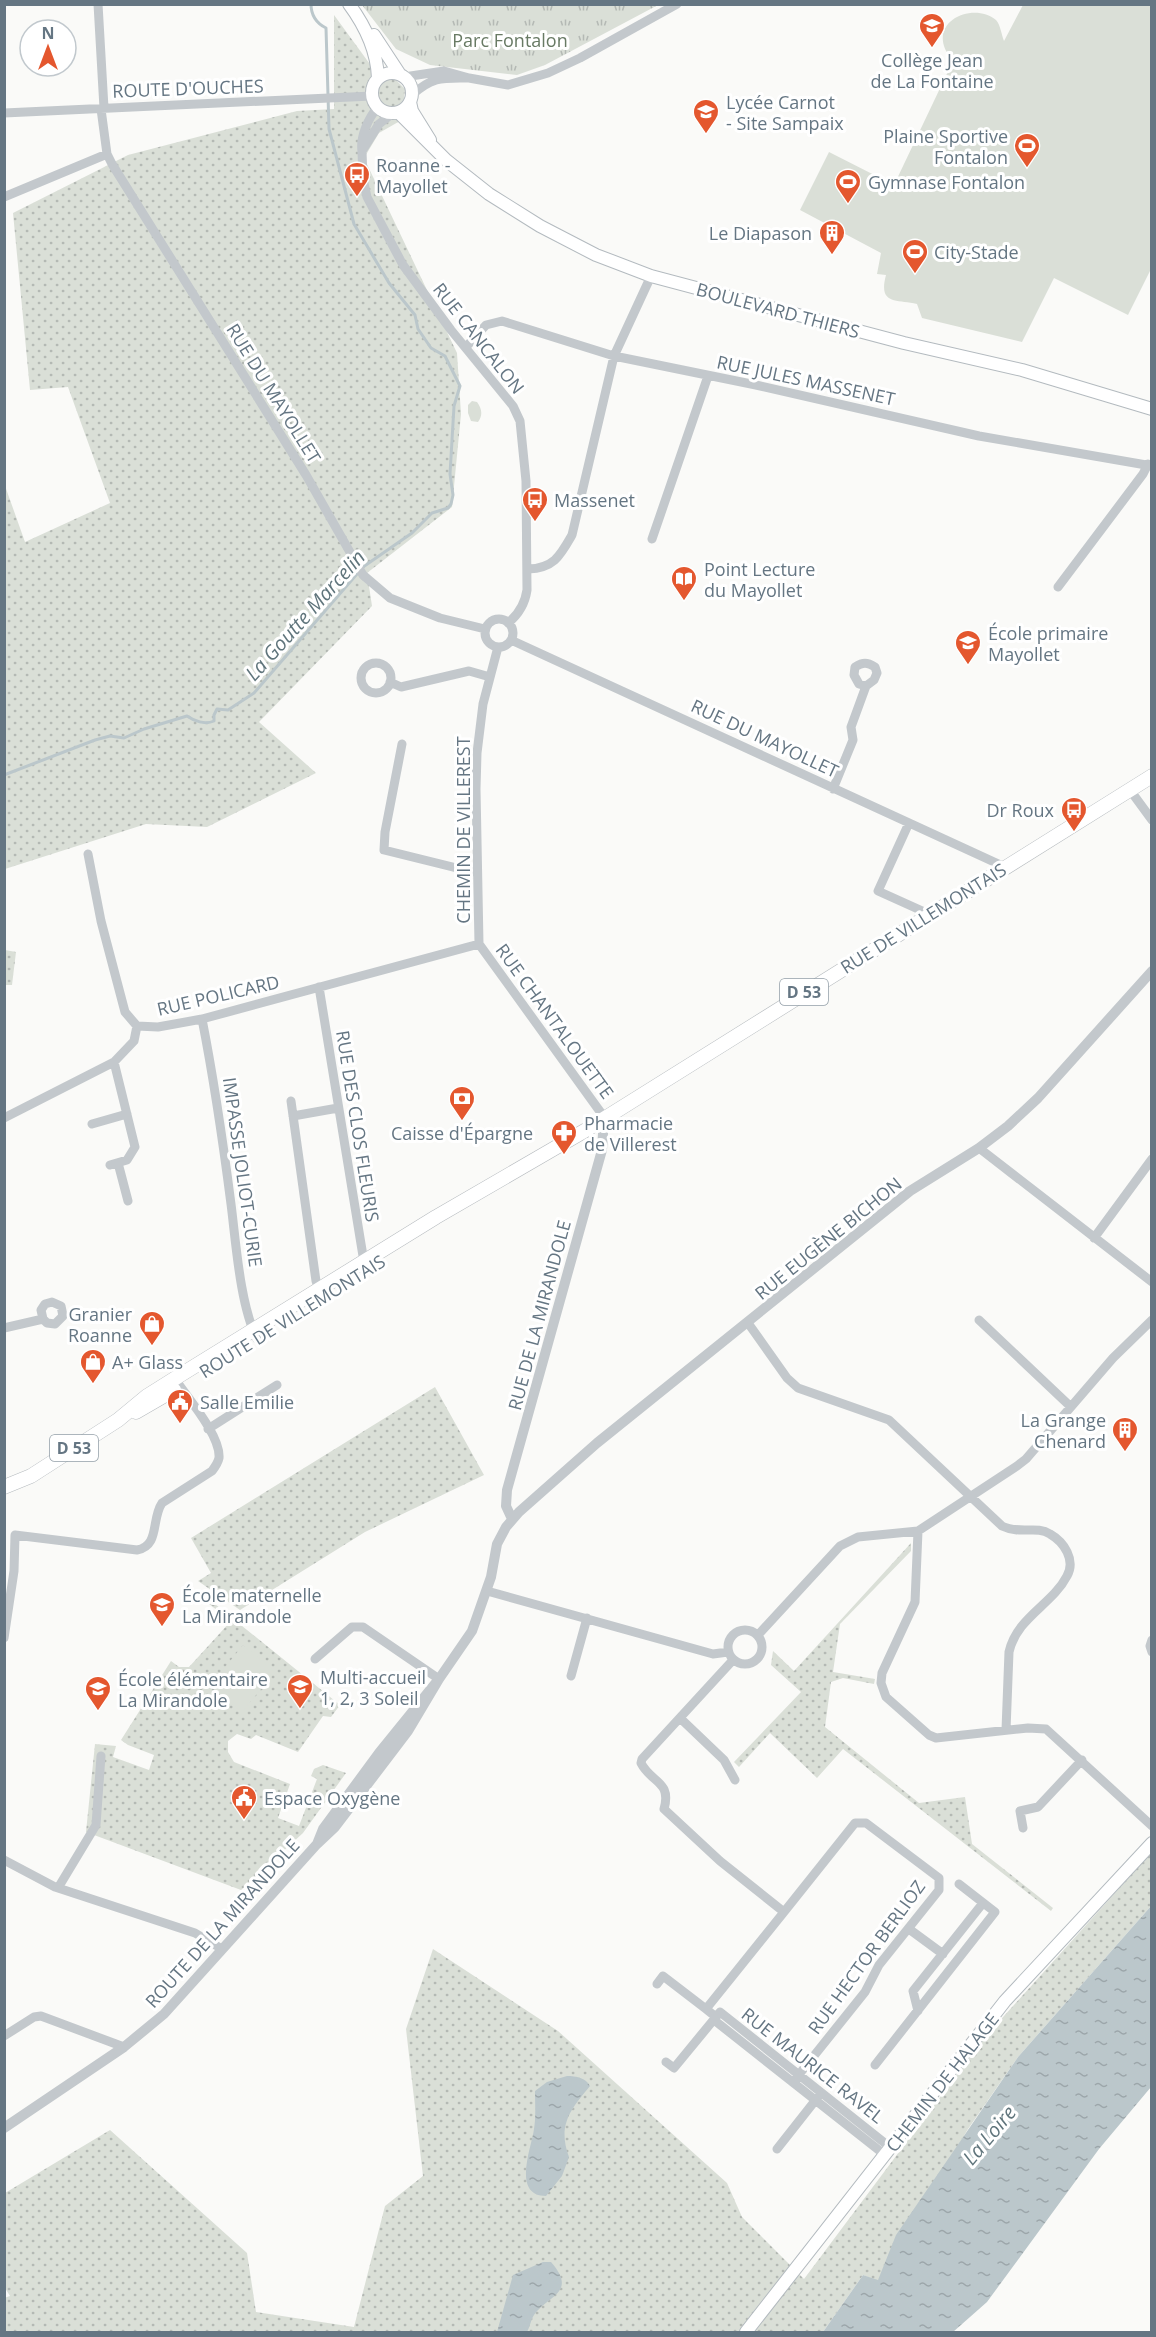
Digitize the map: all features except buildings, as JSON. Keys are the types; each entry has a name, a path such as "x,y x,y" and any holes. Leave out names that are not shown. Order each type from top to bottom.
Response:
{"main road":[{"path":"349,4 363,24 375,50 378,78 372,90 375,102 395,112 411,98 412,88 372,31 363,24"},
{"path":"378,78 388,73 402,75"},
{"name":"BOULEVARD THIERS","path":"411,98 412,111 434,147"},
{"name":"BOULEVARD THIERS","path":"395,112 489,194 540,226 596,255 651,276 912,345 1022,370 1152,409"},
{"name":"RUE DE VILLEMONTAIS","path":"604,1117 1152,776"},
{"name":"ROUTE DE VILLEMONTAIS","path":"4,1498 31,1476 118,1420 145,1409 177,1383 367,1265 436,1217 462,1204 604,1117"},
{"name":"ROUTE DE VILLEMONTAIS","path":"4,1487 31,1476"},
{"name":"CHEMIN DE HALAGE","path":"746,2332 1005,2001 1152,1843"}],"street":[{"name":"RUE DU MAYOLLET","path":"98,4 102,109 107,154 306,475 356,564 365,577 390,598 440,618 485,629"},
{"path":"402,75 444,71 508,85 548,73 580,58 677,4"},
{"path":"411,98 430,81 437,78 470,78"},
{"name":"ROUTE D'OUCHES","path":"4,112 321,99 375,102"},
{"name":"RUE CANCALON","path":"375,102 361,144 363,179 367,196 403,265 427,299 513,406 520,421 526,481 528,569 525,602 518,614 508,623"},
{"path":"362,151 379,123 395,112"},
{"path":"4,197 107,154"},
{"path":"528,569 542,568 560,557 572,535 614,356 651,276"},
{"name":"RUE JULES MASSENET","path":"466,347 486,325 502,321 614,356 979,436 1150,465"},
{"path":"652,539 708,376"},
{"path":"1058,587 1150,465"},
{"path":"498,619 508,623 513,633 511,640 505,646 490,645 486,639 485,629 492,621 498,619"},
{"name":"RUE DU MAYOLLET","path":"511,640 1005,867"},
{"name":"CHEMIN DE VILLEREST","path":"479,944 477,753 480,726 498,647"},
{"path":"390,682 401,687 469,671 490,677"},
{"path":"833,789 853,740 851,727 866,686"},
{"path":"402,744 385,832 384,850 477,873"},
{"path":"1130,790 1152,820"},
{"path":"909,824 878,891 929,914"},
{"name":"RUE POLICARD","path":"88,854 101,921 125,1012 137,1026 158,1027 201,1019 479,944"},
{"name":"RUE CHANTALOUETTE","path":"479,944 604,1117"},
{"name":"RUE EUGÈNE BICHON","path":"487,1591 497,1544 512,1519 597,1443 910,1191 979,1148 1008,1126 1038,1098 1152,971"},
{"name":"RUE DES CLOS FLEURIS","path":"319,987 338,1108 367,1265"},
{"name":"IMPASSE JOLIOT-CURIE","path":"201,1019 218,1101 239,1266 255,1335"},
{"path":"4,1118 114,1062 134,1041 137,1026"},
{"path":"114,1062 135,1147 127,1160 114,1164 128,1201"},
{"path":"291,1101 316,1281 321,1294"},
{"path":"293,1116 338,1108"},
{"path":"92,1124 127,1114"},
{"name":"RUE DE LA MIRANDOLE","path":"512,1519 506,1506 507,1490 602,1150 604,1117"},
{"path":"979,1148 1152,1282"},
{"path":"1094,1238 1152,1159"},
{"path":"4,1328 43,1319"},
{"path":"979,1320 1071,1407"},
{"path":"758,1635 840,1546 858,1537 918,1532 1017,1466 1152,1320"},
{"path":"748,1323 787,1378 798,1388 889,1420 1002,1526 1012,1531 1035,1529 1048,1532 1063,1545 1070,1561 1070,1570 1063,1582 1018,1630 1011,1641 1006,1730"},
{"path":"4,1638 14,1571 15,1535 137,1550 146,1548 153,1537 157,1509 162,1503 212,1471 219,1459 218,1450 208,1429 177,1383"},
{"path":"208,1429 277,1385"},
{"path":"918,1532 915,1602 885,1665 881,1683 882,1692 929,1736 936,1738 1006,1730 1046,1729 1152,1826"},
{"path":"487,1591 714,1654 730,1656 744,1665 755,1662 762,1652 763,1646 758,1635 748,1630 737,1632 729,1640 730,1656 641,1763 664,1788 667,1798 663,1809 720,1861 784,1912 706,2009"},
{"name":"ROUTE DE LA MIRANDOLE","path":"4,2128 124,2047 164,2014 317,1844 323,1829 366,1778 439,1679 471,1631 487,1591"},
{"path":"571,1676 587,1618"},
{"path":"315,1659 352,1627 363,1628 439,1679"},
{"path":"1152,1640 1150,1646 1152,1652"},
{"path":"680,1718 724,1760 735,1780"},
{"path":"58,1888 96,1825 101,1756"},
{"path":"1023,1828 1020,1811 1038,1807 1082,1760"},
{"name":"RUE HECTOR BERLIOZ","path":"784,1912 855,1823 866,1823 939,1878 939,1890 879,1965 865,1992 796,2078"},
{"path":"4,1860 58,1888 195,1934 222,1949"},
{"path":"875,2065 996,1912 959,1884"},
{"path":"918,2011 913,1991 983,1903"},
{"path":"909,1929 943,1954"},
{"name":"RUE MAURICE RAVEL","path":"657,1984 663,1976 888,2152"},
{"path":"4,2036 34,2017 41,2016 124,2047"},
{"path":"666,2062 674,2068 716,2016"},
{"path":"777,2149 819,2096"}],"green space":[{"name":"Parc Fontalon","path":"362,5 658,5 545,65 517,75 430,65 396,49"},
{"name":"Plaine Sportive Fontalon","path":"1023,5 1151,5 1151,269 1128,315 1054,278 1022,342 922,318 917,304 896,301 887,296 884,285 886,275 877,274 881,253 800,210 829,152 894,185 953,61 945,48 943,36 946,26 963,14 986,15 998,22 1004,41"},
{"path":"334,15 383,82 389,79 396,80 405,89 404,99 399,105 407,117 379,133 364,158 457,353 461,414 452,507 367,573 372,606 259,722 316,773 207,827 146,824 5,869 4,483 25,542 110,503 68,387 30,390 13,213 128,155 297,111 334,109"},
{"path":"472,401 477,402 481,410 478,422 471,421 468,413 468,405"},
{"path":"5,950 16,952 12,985 5,985"},
{"path":"435,1387 484,1475 365,1532 240,1610 198,1581 211,1573 191,1538"},
{"path":"911,1543 911,1551 840,1624 833,1672 875,1679 874,1684 843,1678 831,1682 825,1727 919,1803 965,1797 972,1844 1053,1908 1051,1911 843,1749 817,1778 770,1733 739,1767 734,1762 801,1692 771,1665 773,1651 794,1671"},
{"path":"200,1597 210,1600 340,1705 331,1717 323,1716 298,1752 256,1735 251,1739 237,1734 228,1741 228,1752 234,1762 290,1784 278,1818 299,1826 317,1779 311,1776 314,1769 323,1765 346,1773 303,1833 241,1890 86,1832 95,1744 116,1746 113,1757 149,1770 154,1755 121,1740 171,1661 179,1667 189,1667 231,1621"},
{"path":"243,1645 275,1672 242,1712 210,1686"},
{"path":"1151,1853 1151,1906 1018,2057 968,2129 878,2281 863,2275 823,2332 5,2332 4,2298 10,2296 5,2288 5,2193 110,2130 247,2253 256,2312 354,2327 385,2206 423,2176 406,2029 433,1949 558,2031 727,2183 742,2217 804,2279 985,2037"}],"water":[{"name":"La Loire","path":"1151,1906 1151,2087 1099,2149 987,2302 953,2332 823,2332 863,2275 878,2280 896,2235 1018,2057"},
{"path":"567,2076 580,2078 590,2086 572,2110 565,2127 569,2157 562,2176 546,2196 535,2194 529,2188 526,2169 535,2124 535,2091 547,2082"},
{"path":"543,2262 551,2262 559,2272 562,2281 558,2293 534,2315 527,2332 497,2332 513,2275"}],"waterway":[{"name":"La Goutte Marcelin","path":"4,775 95,740 110,736 124,738 144,729 187,716 200,722 214,721 217,709 228,710 254,693 363,567 412,533 432,513 448,508 451,504 453,495 450,474 454,406 460,386 445,356 431,348 418,329 415,315 389,283 354,224 329,129 326,28 315,19 311,4"}],"place":[{"name":"Collège Jean de La Fontaine","path":"932,49"},
{"name":"Lycée Carnot - Site Sampaix","path":"706,135"},
{"name":"Plaine Sportive Fontalon","path":"1027,169"},
{"name":"Roanne - Mayollet","path":"357,198"},
{"name":"Gymnase Fontalon","path":"848,205"},
{"name":"Le Diapason","path":"832,256"},
{"name":"City-Stade","path":"915,275"},
{"name":"Massenet","path":"535,523"},
{"name":"Point Lecture du Mayollet","path":"684,602"},
{"name":"École primaire Mayollet","path":"968,666"},
{"name":"Dr Roux","path":"1074,833"},
{"name":"Caisse d'Épargne","path":"462,1122"},
{"name":"Pharmacie de Villerest","path":"564,1156"},
{"name":"Granier Roanne","path":"152,1347"},
{"name":"A+ Glass","path":"93,1385"},
{"name":"Salle Emilie","path":"180,1425"},
{"name":"La Grange Chenard","path":"1125,1453"},
{"name":"École maternelle La Mirandole","path":"162,1628"},
{"name":"Multi-accueil 1, 2, 3 Soleil","path":"300,1710"},
{"name":"École élémentaire La Mirandole","path":"98,1712"},
{"name":"Espace Oxygène","path":"244,1821"}]}
